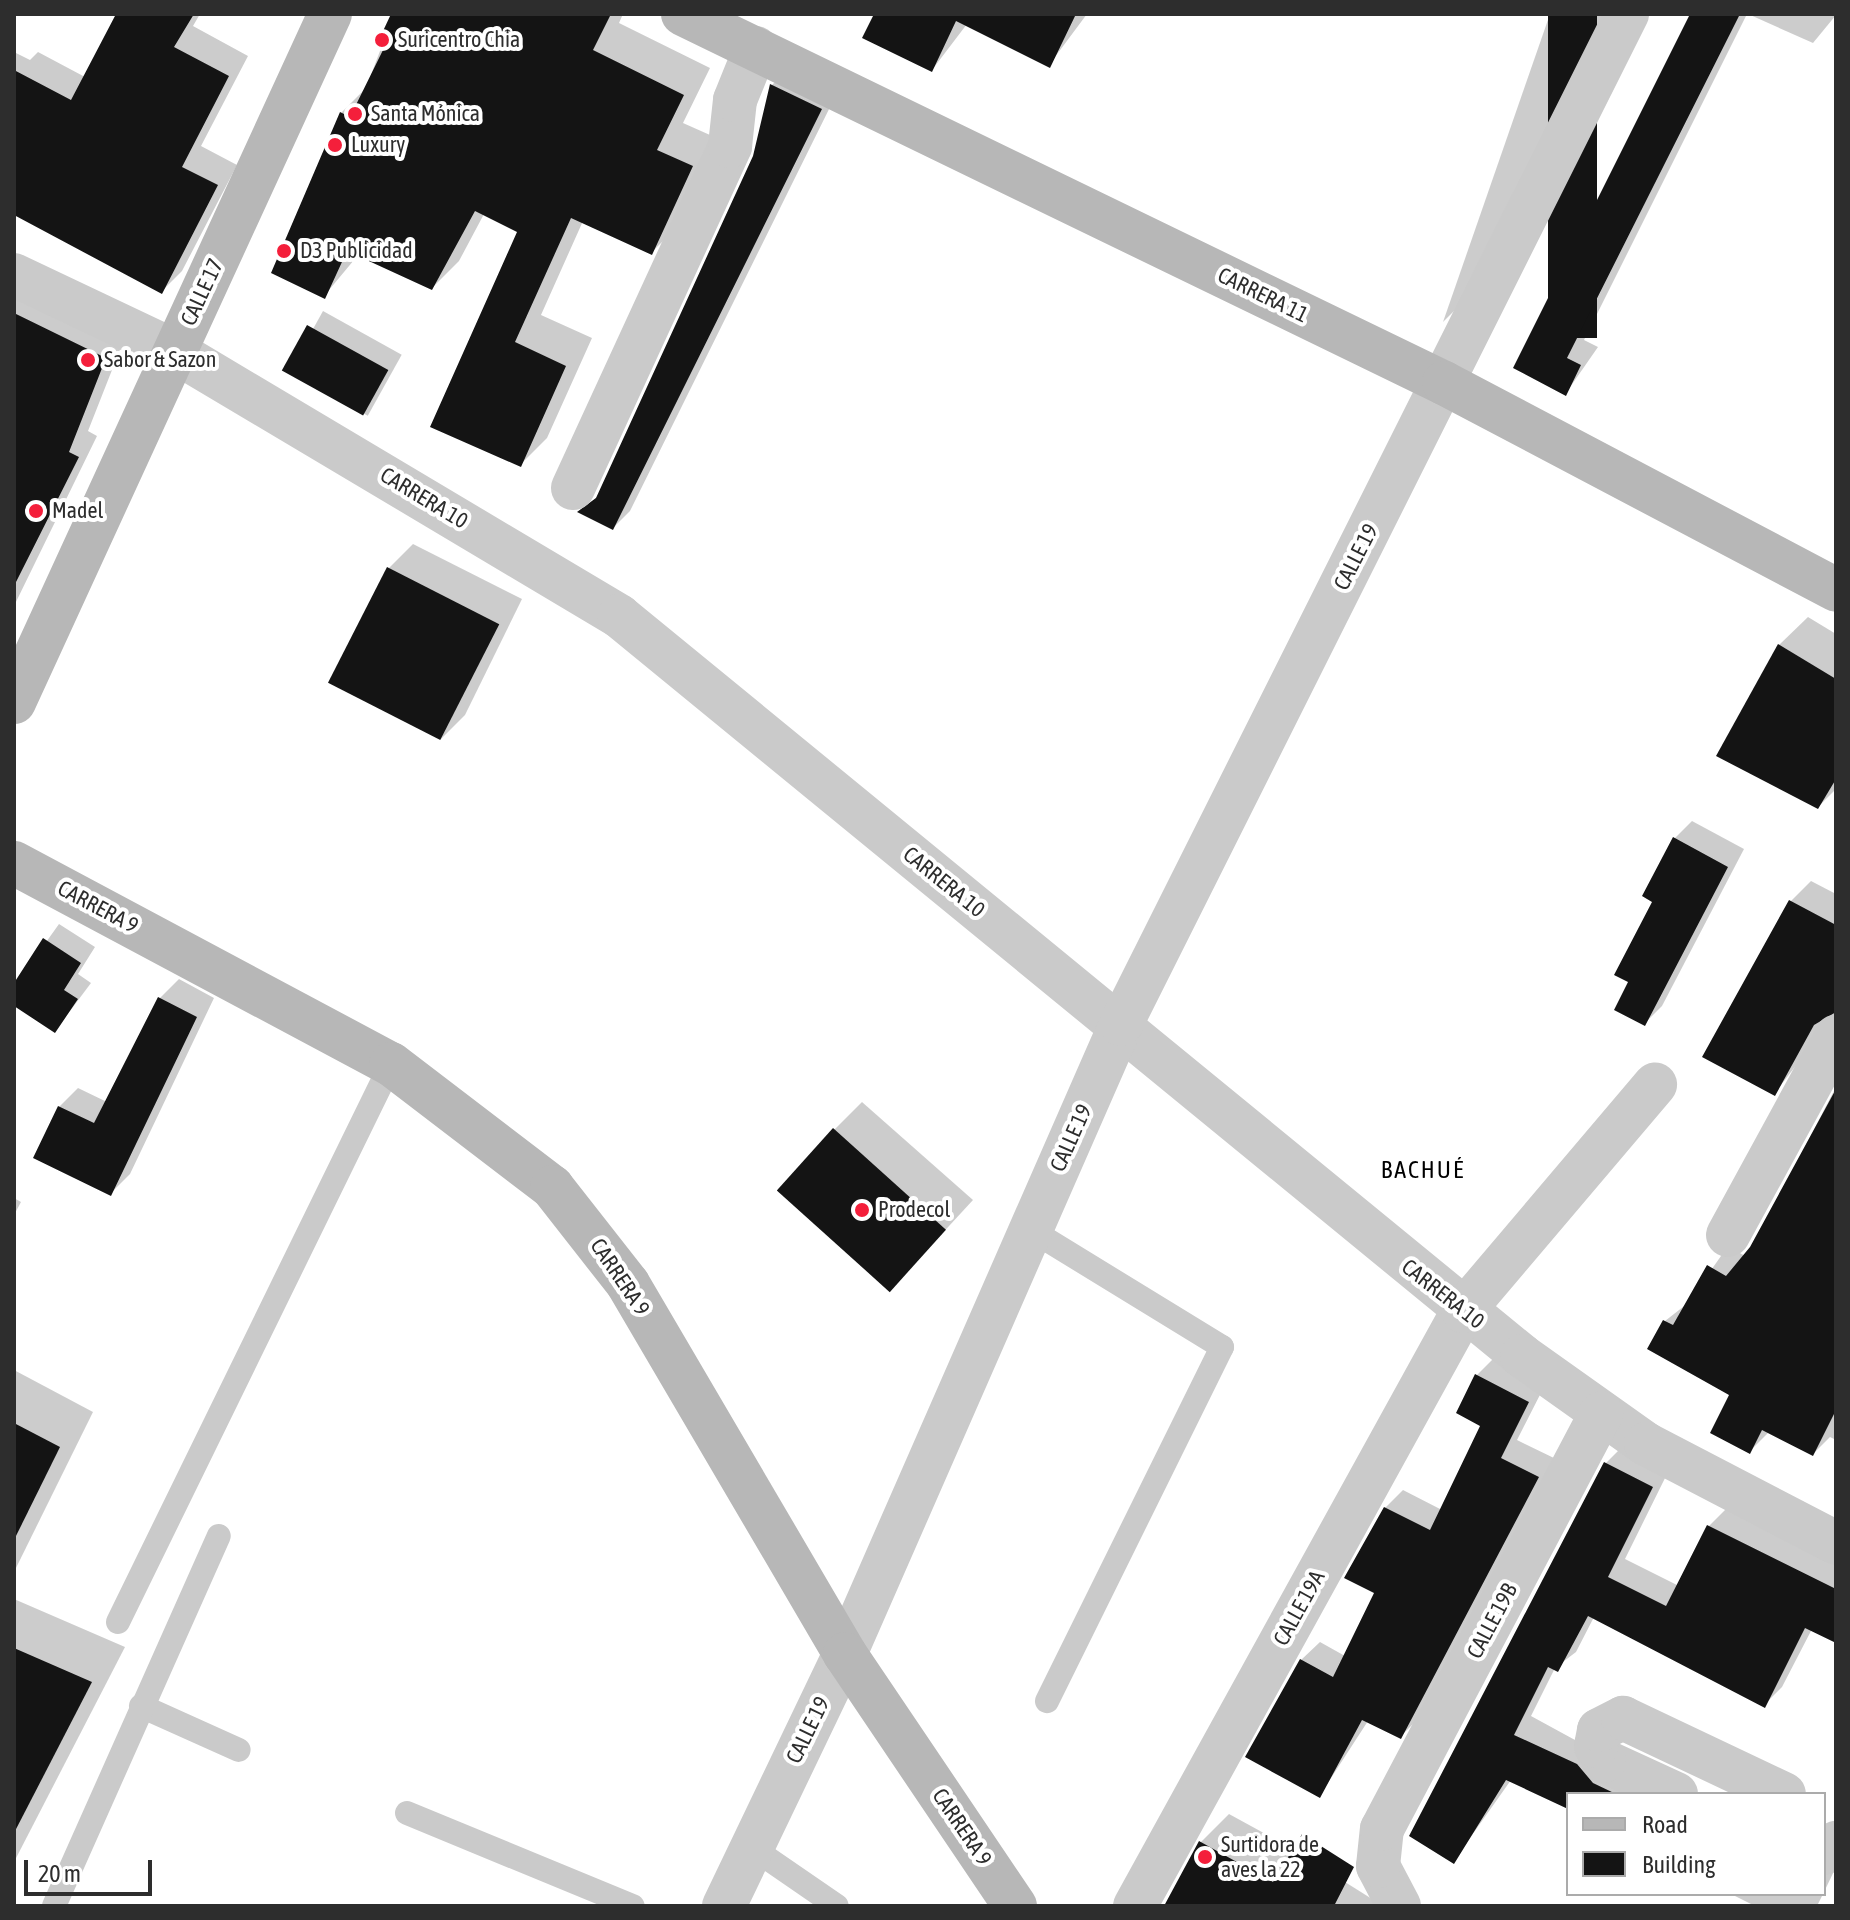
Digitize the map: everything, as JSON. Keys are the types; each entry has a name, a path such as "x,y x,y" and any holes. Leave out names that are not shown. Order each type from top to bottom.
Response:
{"main road":[{"name":"CALLE 17","path":"14,702 330,14"},
{"name":"CARRERA 11","path":"683,14 1444,383 1836,590"},
{"name":"CARRERA 9","path":"14,863 391,1064 510,1149 588,1230 845,1654 1015,1906"}],"street":[{"name":"CALLE 19","path":"724,1906 845,1654 1121,1024 1627,14"},
{"path":"573,488 730,146 735,100 756,48"},
{"name":"CARRERA 10","path":"14,275 174,351 619,616 1121,1024 1463,1311 1601,1413 1836,1543"},
{"path":"1728,1235 1836,1037"},
{"name":"CALLE 19A","path":"1135,1906 1463,1311 1655,1085"},
{"name":"CALLE 19B","path":"1399,1906 1378,1866 1382,1829 1601,1413"},
{"path":"1672,1792 1604,1761 1596,1746 1599,1730 1623,1718 1780,1792"}],"lane":[{"path":"118,1622 391,1064"},
{"path":"1031,1230 1222,1347 1047,1701"},
{"path":"54,1906 219,1536"},
{"path":"141,1706 239,1750"},
{"path":"407,1813 633,1906"},
{"path":"751,1847 837,1906"}],"building":[{"path":"116,14 194,14 174,47 229,76 182,167 218,185 162,294 14,215 14,70 71,100"},
{"path":"391,14 611,14 593,50 684,95 657,150 693,166 652,255 571,218 515,342 566,366 521,467 430,427 517,232 475,211 432,290 347,251 325,299 271,273 340,112 350,117 383,50 376,46"},
{"path":"874,14 1076,14 1050,68 956,21 932,72 862,38"},
{"path":"1548,14 1597,14 1597,338 1548,338"},
{"path":"1690,14 1740,14 1567,358 1581,365 1566,396 1513,368"},
{"path":"770,84 822,109 613,530 577,512 596,498 753,156"},
{"path":"14,313 106,358 69,452 79,457 14,586"},
{"path":"307,325 388,370 363,416 282,370"},
{"path":"387,567 499,624 440,740 328,683"},
{"path":"1778,644 1836,679 1836,779 1818,809 1716,756"},
{"path":"1673,837 1728,867 1645,1026 1614,1010 1628,982 1614,975 1652,902 1642,896"},
{"path":"1789,900 1836,925 1836,1012 1814,1025 1775,1096 1702,1057"},
{"path":"43,938 81,963 64,990 78,999 55,1033 14,1006 14,983"},
{"path":"158,997 197,1017 111,1196 33,1158 58,1106 94,1123"},
{"path":"1836,1089 1836,1410 1813,1456 1762,1430 1750,1454 1710,1433 1729,1395 1647,1349 1663,1320 1673,1325 1707,1265 1726,1276 1750,1247"},
{"name":"Prodecol","path":"833,1128 946,1230 890,1292 777,1190"},
{"path":"1475,1374 1529,1402 1501,1458 1539,1477 1401,1739 1362,1720 1320,1798 1245,1757 1300,1659 1333,1677 1374,1593 1344,1578 1384,1507 1430,1530 1480,1426 1456,1413"},
{"path":"14,1423 60,1447 14,1540"},
{"path":"1604,1462 1653,1487 1608,1577 1666,1606 1707,1525 1836,1589 1836,1643 1805,1628 1765,1708 1588,1616 1558,1672 1548,1667 1514,1735 1577,1764 1593,1783 1612,1792 1566,1792 1566,1808 1506,1780 1454,1864 1409,1836"},
{"path":"14,1648 92,1682 14,1833"},
{"path":"1302,1834 1354,1867 1334,1906 1164,1906 1199,1841 1273,1882"}],"place":[{"name":"Suricentro Chia","path":"382,40"},
{"name":"Santa Mónica","path":"355,114"},
{"name":"Luxury","path":"335,145"},
{"name":"D3 Publicidad","path":"284,251"},
{"name":"Sabor & Sazon","path":"88,360"},
{"name":"Madel","path":"36,511"},
{"name":"Prodecol","path":"862,1210"},
{"name":"Surtidora de aves la 22","path":"1205,1857"}],"district":[{"name":"BACHUÉ","path":"1423,1170"}]}
